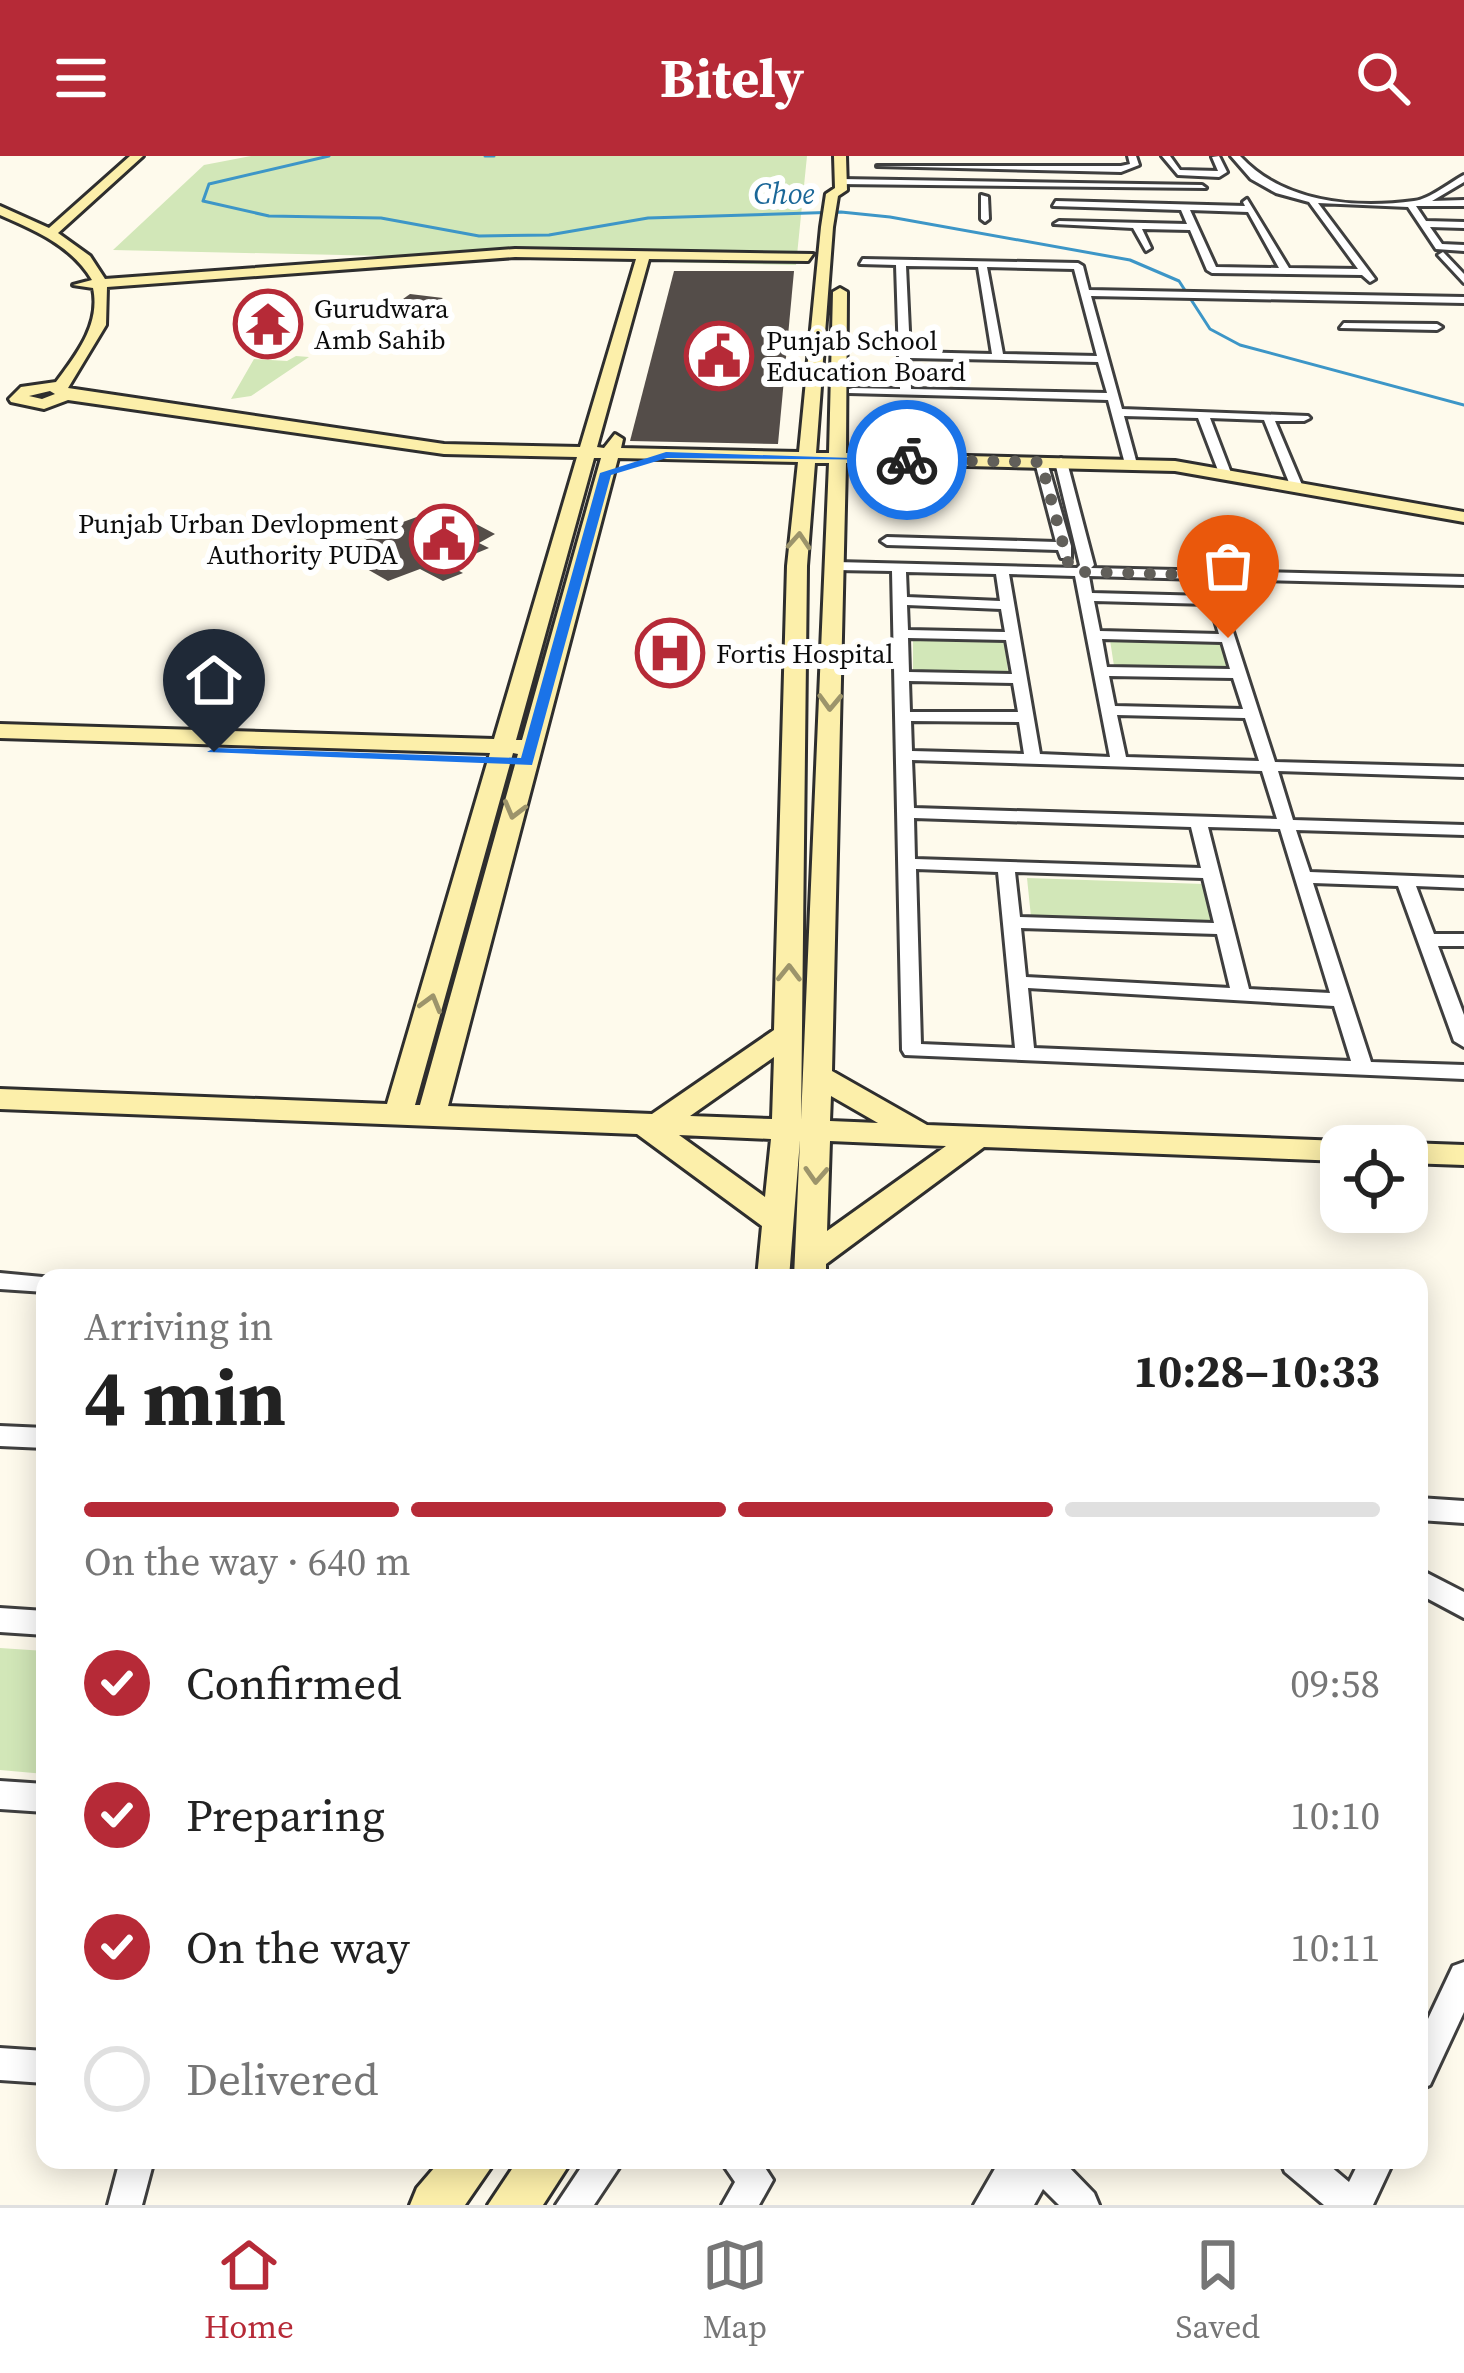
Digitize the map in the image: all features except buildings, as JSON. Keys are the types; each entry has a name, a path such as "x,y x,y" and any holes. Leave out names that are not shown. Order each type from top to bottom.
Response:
{"street":[{"path":"52,233 136,156"},
{"path":"826,156 826,190 834,193 984,197 1056,196 1079,186 1202,188"},
{"path":"801,455 827,226 840,156"},
{"path":"1022,156 1023,168"},
{"path":"1073,156 1079,186"},
{"path":"882,182 882,161 1128,169 1136,165 1132,156"},
{"path":"1166,156 1178,172 1219,174 1223,172 1216,157"},
{"path":"1235,156 1246,177 1260,185 1310,198 1463,204"},
{"path":"1416,202 1464,178"},
{"path":"834,193 882,182 1184,207 1249,205 1286,272"},
{"path":"925,196 926,209"},
{"path":"1056,196 1059,226 1193,227"},
{"path":"984,197 986,220"},
{"path":"1310,198 1384,299"},
{"path":"1416,202 1423,224 1439,247 1464,248"},
{"path":"1184,207 1212,270 1364,272"},
{"path":"0,210 52,233 95,265 105,287 97,337 64,391 29,404 19,401 21,393"},
{"path":"0,220 35,235 70,262 82,290 81,331 40,387"},
{"path":"1423,224 1464,225"},
{"path":"774,1269 786,1132 809,260 812,234 827,226"},
{"path":"810,1268 838,459 841,262 827,226"},
{"path":"1136,226 1146,248"},
{"path":"1443,255 1459,268 1464,280"},
{"path":"82,290 381,266 642,264 662,258 809,260"},
{"path":"642,264 658,279 662,258"},
{"path":"863,262 1075,265 1087,293 1131,464"},
{"path":"901,262 905,392"},
{"path":"982,263 998,357"},
{"path":"431,1116 606,454 638,320 642,264"},
{"path":"1087,293 1464,300"},
{"path":"1417,299 1446,339"},
{"path":"1344,326 1437,327"},
{"path":"904,355 1104,359"},
{"path":"0,392 40,387 374,443 606,454 1131,464 1225,472 1464,517"},
{"path":"853,391 1114,397"},
{"path":"1118,412 1304,418"},
{"path":"398,1115 502,754 622,413"},
{"path":"1202,415 1225,472"},
{"path":"1266,417 1296,485"},
{"path":"606,454 662,455"},
{"path":"725,456 801,455"},
{"path":"1051,462 1069,566 1081,572"},
{"path":"1051,462 1087,565 1081,572"},
{"path":"887,541 1064,547"},
{"path":"836,566 1464,581"},
{"path":"898,569 911,1048 1464,1072"},
{"path":"1002,571 1033,759"},
{"path":"1081,572 1119,762"},
{"path":"1208,575 1363,1068"},
{"path":"1086,597 1216,600"},
{"path":"899,601 1007,604"},
{"path":"900,634 1012,636"},
{"path":"1094,634 1228,638"},
{"path":"1101,671 1239,674"},
{"path":"902,676 1019,679"},
{"path":"1109,710 1252,714"},
{"path":"903,716 1026,716"},
{"path":"0,730 303,748"},
{"path":"0,745 529,755"},
{"path":"904,755 1464,772"},
{"path":"905,813 1464,830"},
{"path":"1198,822 1241,994"},
{"path":"907,864 1211,873"},
{"path":"1006,867 1025,1054"},
{"path":"1303,878 1464,883"},
{"path":"1405,881 1426,940 1456,999 1464,1041"},
{"path":"1012,922 1225,929"},
{"path":"1426,940 1464,940"},
{"path":"1018,982 1342,1000"},
{"path":"651,1122 788,1034"},
{"path":"820,1077 925,1136"},
{"path":"0,1099 1320,1150"},
{"path":"651,1122 778,1222"},
{"path":"810,1268 977,1138"},
{"path":"1428,1154 1464,1155"},
{"path":"0,1281 36,1283"},
{"path":"0,1436 36,1438"},
{"path":"1428,1510 1464,1512"},
{"path":"1428,1586 1464,1606"},
{"path":"0,1620 36,1622"},
{"path":"0,1795 36,1797"},
{"path":"1428,2055 1464,1978"},
{"path":"0,2064 36,2066"},
{"path":"125,2205 135,2169"},
{"path":"434,2205 464,2169"},
{"path":"512,2205 541,2169"},
{"path":"572,2205 600,2169"},
{"path":"739,2205 756,2180 746,2169"},
{"path":"992,2205 1014,2169"},
{"path":"1015,2205 1036,2169"},
{"path":"1048,2169 1082,2205"},
{"path":"1308,2169 1353,2205 1372,2169"}],"green space":[{"path":"251,156 807,156 796,265 113,250 204,165"},
{"path":"309,357 251,396 231,399 254,359 287,361"},
{"path":"913,638 1005,641 1008,673 913,670"},
{"path":"1110,640 1221,643 1229,670 1114,666"},
{"path":"1027,878 1204,884 1214,922 1031,917"},
{"path":"0,1648 36,1650 36,1773 0,1770"}],"waterway":[{"name":"Choe","path":"329,156 209,184 203,201 269,216 381,218 479,236 549,235 648,218 841,212 890,217 1130,260 1179,281 1210,329 1240,345 1464,405"},
{"name":"Choe","path":"485,156 494,156"}],"way so far":[{"path":"907,460 1041,462 1069,566 1081,572 1208,575 1228,638"}],"place":[{"name":"Gurudwara Amb Sahib","path":"268,324"},
{"name":"Punjab School Education Board","path":"719,356"},
{"name":"Punjab Urban Devlopment Authority PUDA","path":"444,539"},
{"name":"Fortis Hospital","path":"670,653"}],"route":[{"path":"214,752 527,762 606,473 666,455 907,460"}]}
